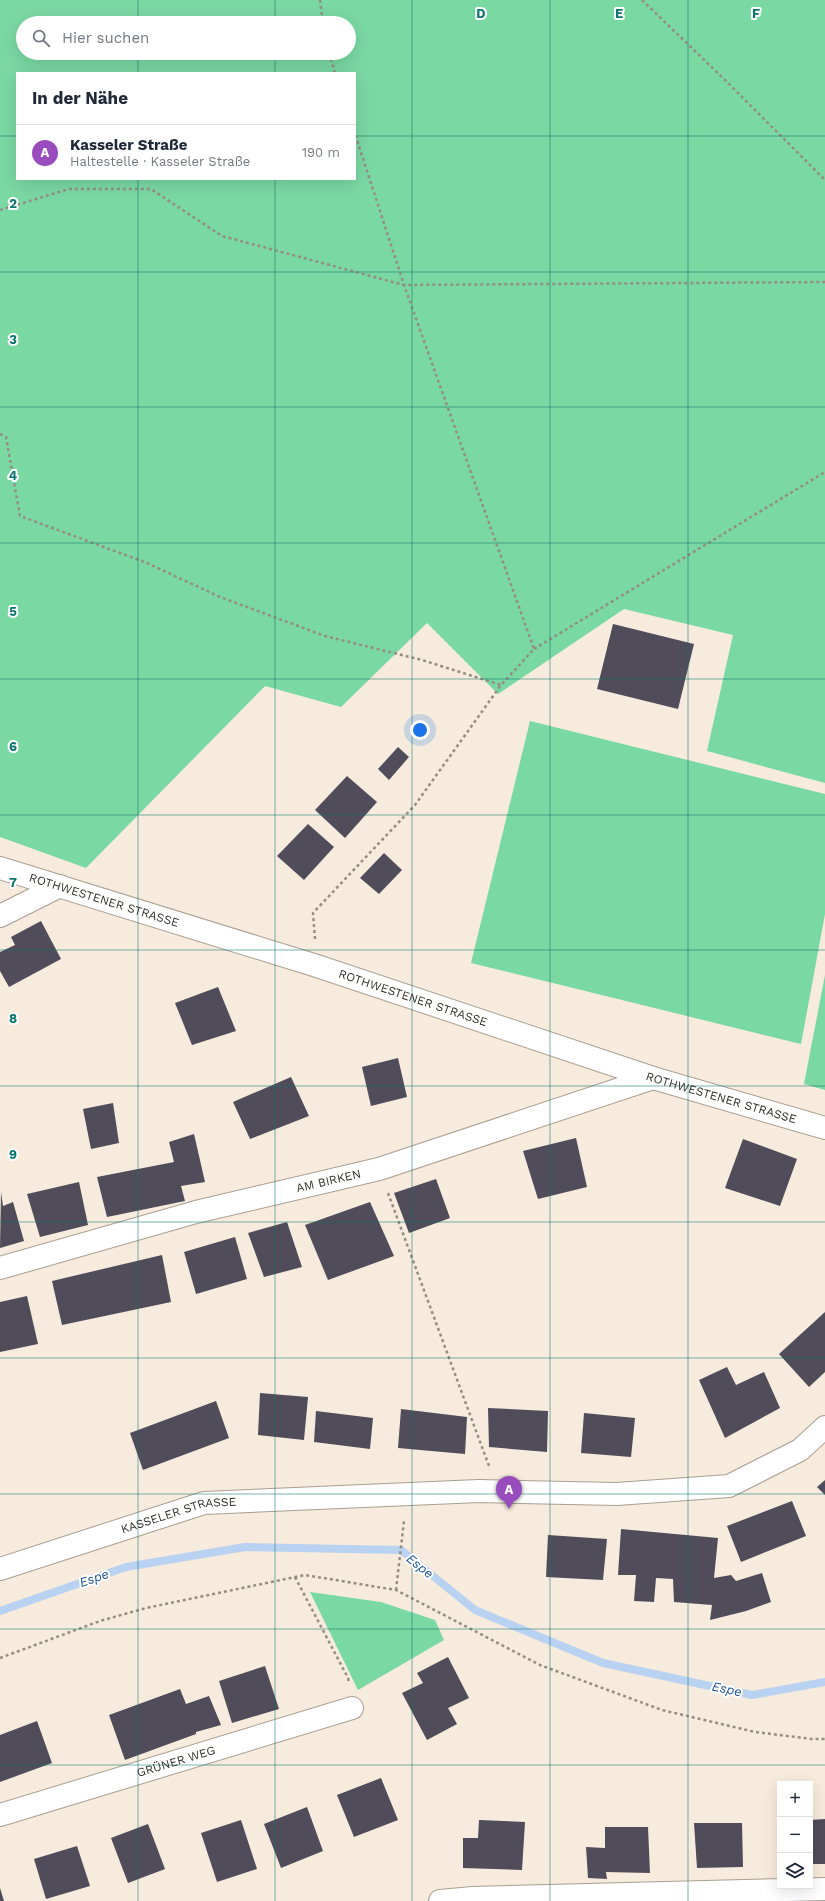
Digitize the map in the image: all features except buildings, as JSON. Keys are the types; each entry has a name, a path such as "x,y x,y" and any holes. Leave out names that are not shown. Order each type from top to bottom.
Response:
{"street":[{"name":"ROTHWESTENER STRASSE","path":"0,868 317,966 653,1078 825,1128"},
{"path":"0,916 60,886"},
{"name":"AM BIRKEN","path":"0,1268 196,1212 379,1169 653,1078"},
{"name":"KASSELER STRASSE","path":"0,1569 204,1503 409,1493 499,1491 617,1494 730,1486 800,1450 825,1427"},
{"name":"GRÜNER WEG","path":"0,1815 352,1708"},
{"path":"440,1901 480,1898 825,1890"}],"path":[{"path":"320,0 322,16"},
{"path":"642,0 825,180"},
{"path":"331,60 335,72"},
{"path":"356,137 404,285 534,649"},
{"path":"0,210 69,189 151,189 222,236 404,285 825,282"},
{"path":"0,434 6,437 20,516 147,563 220,597 304,629 325,636 422,660 501,685"},
{"path":"317,966 313,913 415,805 501,685 534,649 825,472"},
{"path":"379,1169 499,1491"},
{"path":"396,1590 401,1531"},
{"path":"0,1658 100,1621 146,1608 305,1575 396,1590 540,1665 662,1710 755,1732 812,1739 825,1739"},
{"path":"296,1577 348,1678 352,1708"}],"green space":[{"path":"0,0 825,0 825,783 707,751 733,635 624,609 498,694 427,623 341,707 265,686 86,868 0,837"},
{"path":"530,721 825,794 825,914 801,1044 471,963"},
{"path":"825,975 825,1090 804,1084"},
{"path":"310,1592 381,1602 435,1620 444,1640 358,1690"}],"waterway":[{"name":"Espe","path":"0,1611 126,1567 245,1547 401,1550 475,1610 603,1663 752,1695 825,1682"}],"place":[{"name":"Kasseler Straße","path":"509,1509"}]}
